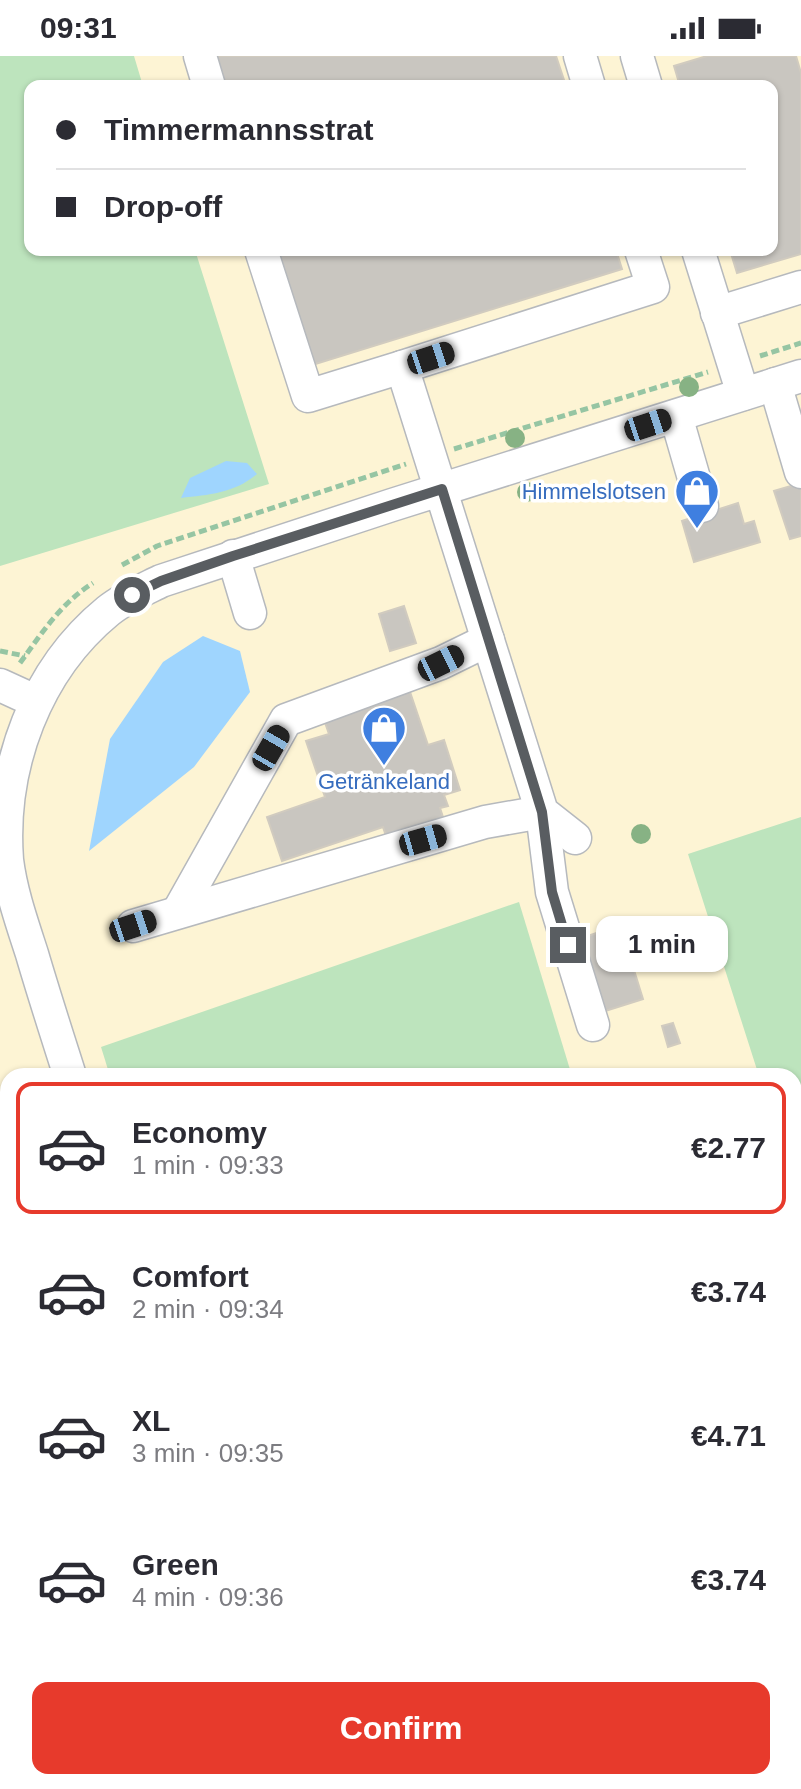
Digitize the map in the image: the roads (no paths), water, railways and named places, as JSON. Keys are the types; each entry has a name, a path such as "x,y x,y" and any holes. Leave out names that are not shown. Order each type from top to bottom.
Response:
{"street":[{"path":"200,56 207,80"},
{"path":"580,56 587,80"},
{"path":"263,256 308,396 653,287 643,256"},
{"path":"700,256 743,394"},
{"path":"722,328 801,287"},
{"path":"402,367 542,812 552,892 593,1025"},
{"path":"67,1068 17,908 7,860 7,790 16,748 35,701 64,655 109,611 161,581 233,556 788,380 801,472"},
{"path":"676,416 702,506"},
{"path":"233,556 250,613"},
{"path":"178,912 286,720 441,663 488,640"},
{"path":"0,685 35,701"},
{"path":"133,926 485,822 542,812 575,838"}],"water":[{"path":"226,461 247,463 257,474 231,489 181,498 190,478"},
{"path":"203,636 240,651 250,692 194,767 89,851 110,739 163,662"}],"place":[{"name":"Himmelslotsen","path":"697,530"},
{"name":"Getränkeland","path":"384,767"}]}
